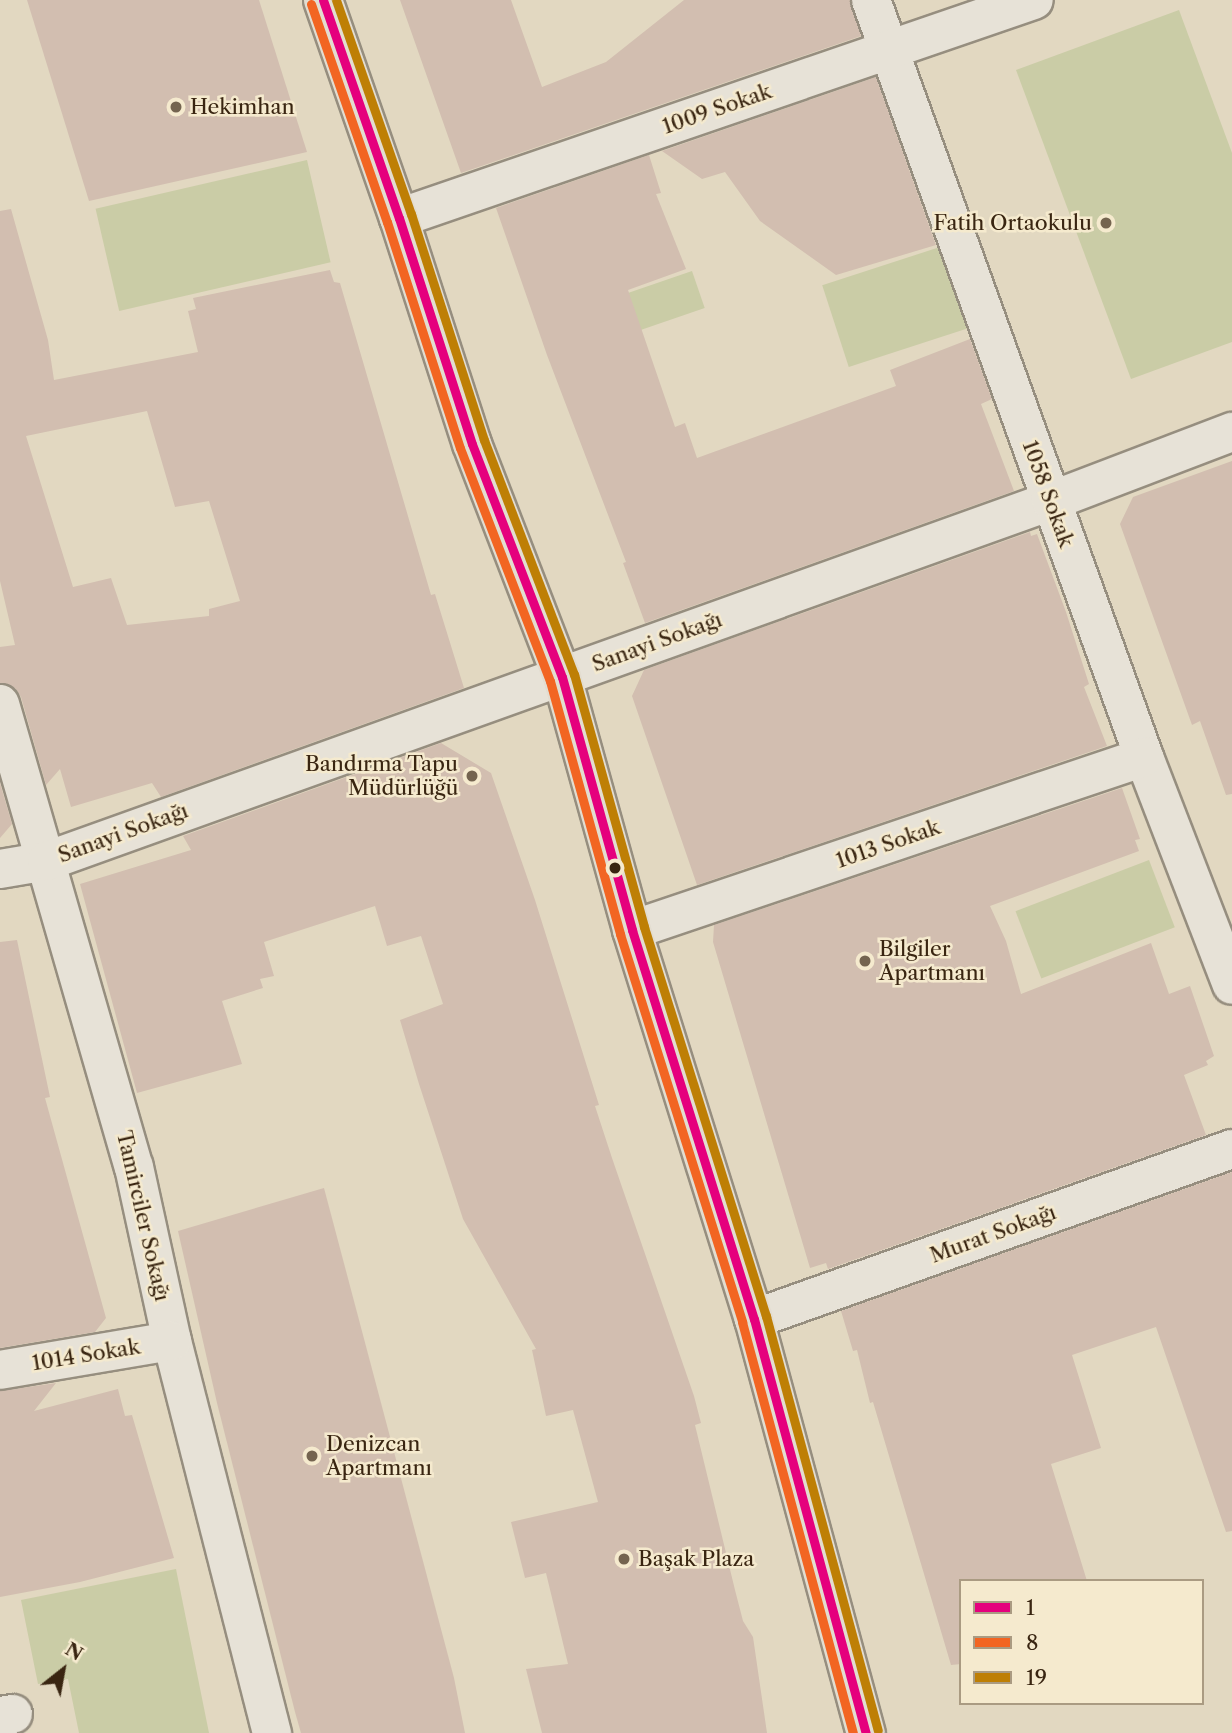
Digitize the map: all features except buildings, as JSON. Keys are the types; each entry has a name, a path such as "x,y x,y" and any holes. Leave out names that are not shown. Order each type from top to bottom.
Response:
{"main road":[{"path":"323,0 399,218 472,444 562,677 632,930 754,1319 866,1733"}],"street":[{"name":"1058 Sokak","path":"871,0 1144,757 1223,928 1232,985"},
{"name":"1009 Sokak","path":"399,218 1034,0"},
{"name":"Sanayi Sokağı","path":"0,869 47,861 1051,501 1232,432"},
{"name":"Tamirciler Sokağı","path":"0,704 134,1167 172,1341 272,1733"},
{"name":"1013 Sokak","path":"632,930 1144,757"},
{"name":"Murat Sokağı","path":"754,1319 1232,1149"},
{"name":"1014 Sokak","path":"0,1370 172,1341"}],"green space":[{"path":"1179,10 1232,153 1232,342 1131,379 1016,70"},
{"path":"307,160 331,262 119,311 96,209"},
{"path":"943,246 970,328 849,367 822,285"},
{"path":"692,271 705,308 556,359 544,322"},
{"path":"1149,860 1175,927 1041,978 1015,911"},
{"path":"176,1569 209,1733 79,1733 68,1679 38,1684 21,1600"}],"transit line":[{"name":"1","path":"323,0 399,218 472,444 562,677 632,930 754,1319 866,1733"},
{"name":"19","path":"336,0 411,214 484,440 574,674 644,927 766,1316 878,1730"},
{"name":"8","path":"311,4 387,222 460,448 550,681 620,934 742,1322 853,1733"}],"place":[{"name":"Hekimhan","path":"176,107"},
{"name":"Fatih Ortaokulu","path":"1106,223"},
{"name":"Bandırma Tapu Müdürlüğü","path":"472,776"},
{"name":"Bilgiler Apartmanı","path":"865,961"},
{"name":"Denizcan Apartmanı","path":"312,1456"},
{"name":"Başak Plaza","path":"624,1559"}]}
